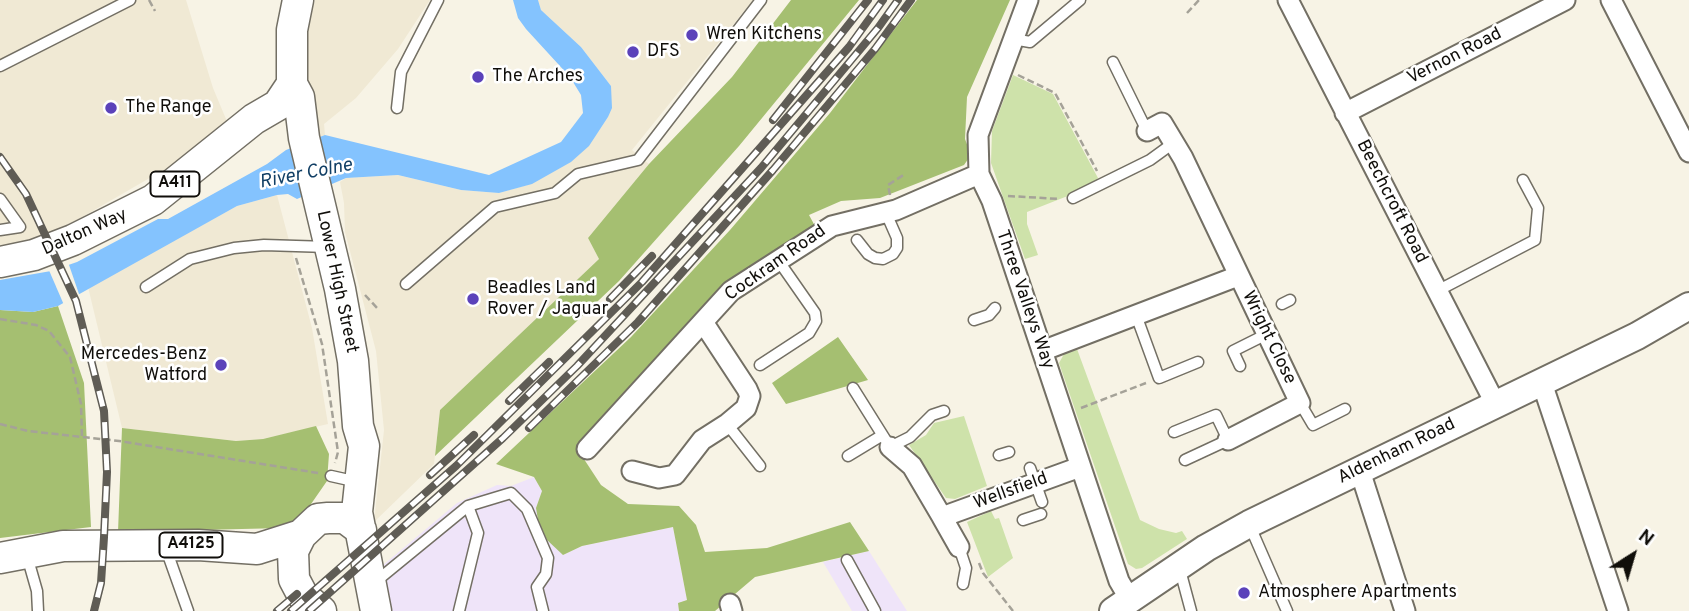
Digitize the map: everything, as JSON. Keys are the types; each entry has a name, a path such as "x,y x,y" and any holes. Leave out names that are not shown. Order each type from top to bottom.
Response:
{"main road":[{"name":"Lower High Street","path":"294,1 292,84 299,97 304,138 353,360 358,426 344,479 293,551 306,599"},
{"name":"Dalton Way","path":"0,262 34,256 141,206 278,105 292,84"},
{"path":"267,112 285,118 304,138"},
{"name":"Aldenham Road","path":"1121,605 1249,524 1310,492 1360,471 1637,336 1689,306"},
{"name":"Lower High Street","path":"344,479 357,513 374,598"},
{"path":"310,527 345,518 361,530"},
{"name":"A4125","path":"13,555 63,546 166,545 257,549 310,527"},
{"path":"257,549 306,599"},
{"path":"355,611 374,598"}],"street":[{"name":"Three Valleys Way","path":"1028,0 978,135 979,174 992,201 1018,293 1042,351 1119,581 1121,605"},
{"name":"Beechcroft Road","path":"1288,0 1495,404"},
{"name":"Vernon Road","path":"1345,113 1565,0"},
{"path":"1611,0 1689,152"},
{"name":"Wright Close","path":"1147,131 1162,122 1172,144 1183,158 1238,276 1263,313 1267,334 1300,403 1228,440"},
{"name":"Cockram Road","path":"587,449 731,290 832,226 891,212 979,174"},
{"name":"Wright Close","path":"1042,351 1238,276"},
{"path":"632,471 668,478 682,468 702,440 746,408 750,396 703,322"},
{"path":"1542,383 1618,611"},
{"path":"885,442 912,466 959,547"},
{"name":"Wellsfield","path":"942,517 1080,467"},
{"path":"1360,471 1405,611"}],"lane":[{"path":"0,66 130,0"},
{"path":"397,107 401,72 438,0"},
{"path":"406,284 495,206 555,193 578,174 638,160 761,0"},
{"path":"1013,39 1030,42 1080,0"},
{"path":"1112,62 1147,131"},
{"path":"1073,198 1104,185 1172,144"},
{"path":"1437,291 1535,240 1538,208 1523,180"},
{"path":"0,199 20,227 0,230"},
{"path":"857,240 868,254 875,258 883,259 893,254 897,248 897,238 891,212"},
{"path":"146,286 190,259 234,248 264,245 330,247"},
{"path":"760,365 808,333 816,321 815,313 777,259"},
{"path":"974,320 989,315 995,308"},
{"path":"1136,315 1159,377 1198,362"},
{"path":"1240,366 1233,351 1267,334"},
{"path":"853,388 885,442"},
{"path":"1300,403 1313,425 1345,409"},
{"path":"848,456 885,442 910,437 932,415 944,411"},
{"path":"1174,432 1216,415 1228,440 1185,460"},
{"path":"727,424 760,466"},
{"path":"374,598 468,506 500,494 511,493 527,509 548,558 546,574 537,587 542,611"},
{"path":"459,611 478,533 468,506"},
{"path":"1023,520 1041,514"},
{"path":"1249,524 1287,611"},
{"path":"166,545 169,564 188,611"},
{"path":"959,547 965,568 963,584"},
{"path":"13,555 37,591 38,611"},
{"path":"847,560 875,611"},
{"path":"1179,566 1191,611"}],"path":[{"path":"149,0 155,11"},
{"path":"1187,13 1199,0"},
{"path":"1002,68 1055,93 1104,185"},
{"path":"891,212 888,185 905,174"},
{"path":"992,201 1011,195 1047,200 1073,198"},
{"path":"0,424 29,432 82,437 344,479 322,344 296,259"},
{"path":"363,293 379,310"},
{"path":"0,319 36,325 49,331 69,357 81,404 82,437"},
{"path":"1063,415 1159,377"},
{"path":"978,561 983,573 1013,611"}],"shaded area":[{"path":"0,0 186,0 213,88 231,131 77,220 19,246 0,245"},
{"path":"315,0 430,0 398,49 356,98 324,124 325,135 313,140 305,41"},
{"path":"538,0 753,0 632,150 649,164 588,238 599,259 440,410 434,464 374,522 384,430 376,351 345,232 340,182 346,178 398,175 461,190 499,193 527,185 598,132 608,117 611,86 581,47 541,10"},
{"path":"277,195 312,328 328,424 263,439 236,441 122,428 88,287 237,206"},
{"path":"534,477 542,491 536,508 563,555 582,546 673,527 687,600 678,603 679,611 386,611 376,571 457,503 497,485 511,486"},
{"path":"869,551 907,611 852,611 823,562"}],"green space":[{"path":"791,0 859,0 739,146 619,281 435,456 440,410 599,259 588,238 649,164 732,77"},
{"path":"917,0 1010,0 967,97 965,139 971,155 964,165 880,198 841,201 809,215 815,226 768,261 580,453 601,485 628,504 679,506 696,525 705,552 767,548 850,522 869,551 755,577 715,611 679,611 678,603 687,600 673,527 582,546 563,555 547,540 538,520 536,508 542,491 534,477 496,464 631,337 730,230 830,113"},
{"path":"1013,75 1053,94 1098,178 1093,186 1027,212 1027,224 1038,255 1025,259 991,163 992,131"},
{"path":"58,306 84,383 91,527 0,538 0,310 33,312"},
{"path":"838,337 868,380 786,404 772,383"},
{"path":"1077,349 1140,520 1159,529 1176,533 1182,531 1187,539 1142,568 1136,569 1128,564 1059,363 1064,354"},
{"path":"964,416 987,486 955,499 946,498 909,445 926,435 934,423"},
{"path":"316,426 329,454 327,481 302,517 283,528 118,532 122,428 236,441 263,439"},
{"path":"991,511 995,519 999,518 1013,558 988,577 967,522"}],"water":[{"name":"River Colne","path":"513,0 538,0 541,10 581,47 611,86 612,108 608,117 589,146 571,162 532,184 499,193 461,190 398,175 346,178 297,199 288,194 277,195 237,206 58,306 33,312 0,310 0,280 51,271 77,262 158,219 168,219 267,164 286,150 325,135 489,175 561,142 583,113 581,95 570,77 518,18"}],"pier":[{"path":"68,262 80,297 64,305 48,268"}],"railway":[{"path":"773,120 868,0"},
{"path":"291,611 456,466 642,282 849,47 883,0"},
{"path":"309,611 503,438 577,366 761,168 878,28 898,0"},
{"path":"529,428 638,322 773,170 875,49 911,0"},
{"path":"0,157 26,194 76,301 104,411 107,472 104,537 101,583 94,611"},
{"path":"610,299 652,256"},
{"path":"509,401 549,362"},
{"path":"430,475 474,435"},
{"path":"277,611 297,594"}],"place":[{"name":"Wren Kitchens","path":"692,35"},
{"name":"DFS","path":"633,52"},
{"name":"The Arches","path":"478,77"},
{"name":"The Range","path":"111,108"},
{"name":"Beadles Land Rover / Jaguar","path":"473,299"},
{"name":"Mercedes-Benz Watford","path":"221,365"},
{"name":"Atmosphere Apartments","path":"1244,593"}]}
